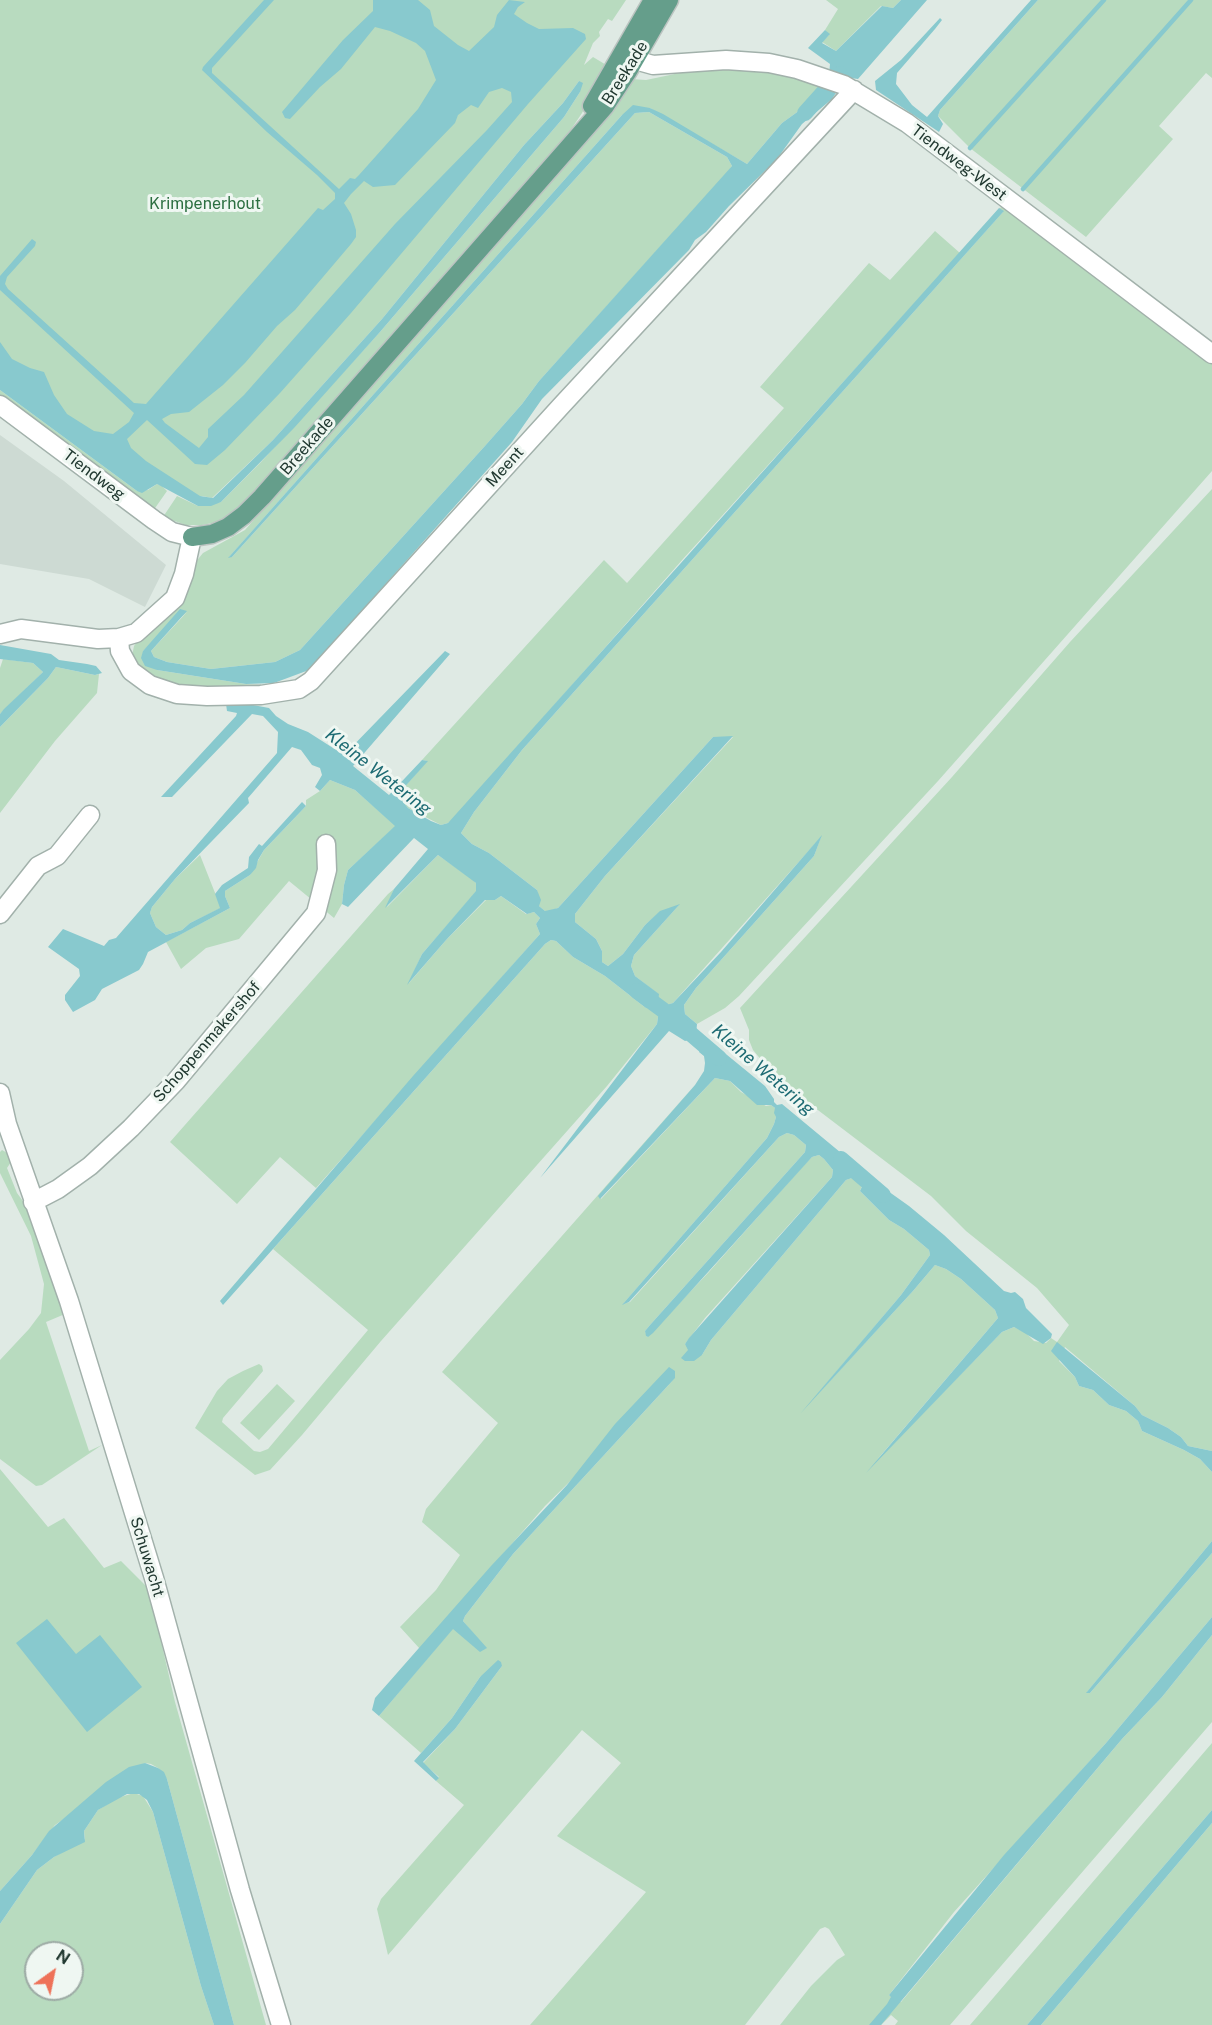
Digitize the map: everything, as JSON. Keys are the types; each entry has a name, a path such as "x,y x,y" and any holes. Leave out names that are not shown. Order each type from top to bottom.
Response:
{"main road":[{"name":"Breekade","path":"634,48 653,0"},
{"name":"Breekade","path":"192,537 212,534 228,527 244,515 574,139 634,48 669,0"}],"street":[{"name":"Tiendweg-West","path":"634,48 670,64 748,61 797,69 849,88 896,115 1212,354"},
{"name":"Meent","path":"119,638 120,651 131,671 150,685 177,694 261,695 298,689 311,681 849,88"},
{"name":"Tiendweg","path":"10,412 154,520 172,532 192,537"},
{"path":"0,634 21,629 98,639 119,638 136,633 175,598 184,574 192,537"},
{"path":"0,914 38,866 57,856 90,815"},
{"name":"Schoppenmakershof","path":"33,1202 58,1189 90,1166 131,1128 176,1081 316,913 327,870 326,844"},
{"name":"Schuwacht","path":"0,1093 7,1124 69,1300 154,1578 240,1890 281,2025"}],"shaded area":[{"path":"0,435 64,481 166,565 145,607 89,579 0,564"}],"green space":[{"name":"Krimpenerhout","path":"0,0 626,0 612,21 608,19 599,32 600,36 593,43 584,65 593,57 608,66 564,140 251,497 233,514 217,522 186,525 163,517 177,496 198,506 221,502 261,462 380,332 564,117 580,92 579,81 382,319 273,440 212,498 202,496 196,499 133,467 0,367"},
{"path":"826,0 901,0 893,8 881,6 836,51 822,42 829,35 825,30 838,9"},
{"path":"1038,0 1212,0 1212,78 1206,73 1159,126 1173,139 1086,237 970,148 938,116 940,110"},
{"path":"740,67 782,73 814,81 825,92 782,123 747,164 650,108 622,115 229,557 232,557 635,113 649,112 727,157 732,166 728,172 300,650 275,662 211,669 167,662 154,657 151,651 187,612 143,651 157,670 246,684 262,684 183,688 149,677 136,667 132,656 134,646 203,553 245,530 521,214 631,79 646,80 694,70"},
{"path":"1007,206 1212,362 1212,471 938,781 739,996 725,1008 697,1024 685,1014 684,1005 696,988 814,856 821,837 673,1003 663,1006 658,1002 658,994 635,976 631,966 634,955 679,905 660,912 645,925 623,954 608,966 602,962 602,951 596,939 575,922 575,914 605,876 733,737 713,737 558,908 546,912 539,906 537,890 489,853 472,844 461,833 474,812 522,750 1003,212 999,208"},
{"path":"935,231 960,253 683,559 455,818 441,825 408,808 400,798 401,791 427,761 422,760 604,560 627,583 784,408 760,387 869,263 890,280"},
{"path":"0,390 137,491 148,490 157,484 167,491 153,511 0,399"},
{"path":"1212,489 1212,1451 1188,1446 1181,1437 1168,1428 1142,1415 1135,1406 1065,1347 1059,1361 1075,1377 1079,1386 1093,1390 1109,1405 1126,1411 1138,1421 1142,1431 1200,1459 1212,1472 1212,1541 1087,1692 1090,1693 1212,1553 1212,1617 1106,1743 954,1912 889,1995 901,2002 1122,1739 1162,1697 1212,1635 1212,1722 950,2025 895,2025 898,2021 891,2015 881,2025 780,2025 811,1986 845,1955 829,1929 825,1927 820,1929 745,2025 530,2025 646,1892 557,1836 621,1763 582,1730 388,1955 377,1909 381,1899 464,1805 436,1781 439,1777 423,1763 455,1729 502,1666 480,1677 452,1718 421,1753 379,1716 453,1628 486,1649 463,1621 465,1616 513,1554 675,1378 545,1506 420,1649 400,1627 436,1590 460,1555 422,1522 426,1509 498,1423 442,1372 695,1085 599,1196 601,1199 715,1078 730,1081 741,1092 766,1106 771,1105 775,1108 774,1124 767,1138 623,1304 630,1302 779,1137 787,1133 794,1135 806,1145 805,1152 650,1325 645,1331 647,1337 708,1273 804,1165 812,1157 819,1155 833,1170 832,1177 705,1318 685,1344 702,1355 711,1340 846,1180 855,1177 860,1172 858,1167 871,1179 864,1180 860,1191 889,1220 929,1250 930,1255 901,1295 816,1396 935,1265 961,1279 995,1310 998,1318 876,1461 1002,1332 1014,1327 1026,1333 1034,1341 1046,1343 1051,1338 1057,1342 1069,1325 1037,1288 966,1231 931,1196 806,1101 763,1062 753,1050 749,1040 749,1030 740,1008 952,777 1070,642"},
{"path":"3,659 33,663 43,672 0,714 0,668"},
{"path":"56,667 99,674 97,693 55,741 0,813 0,727"},
{"path":"330,780 355,790 396,826 348,870 342,904 334,918 289,881 239,939 206,948 181,969 166,942 230,908 225,891 250,875 264,850 306,806 306,800 320,791"},
{"path":"200,855 221,908 190,923 182,930 166,935 156,927 150,913 152,907 175,879"},
{"path":"438,855 472,879 476,883 477,891 422,954 409,983 447,939 486,900 495,900 501,896 526,914 534,912 540,918 536,924 540,934 316,1188 280,1157 237,1204 170,1142 388,894 394,889 387,907"},
{"path":"551,940 556,941 573,957 605,976 646,1008 654,1007 659,1010 657,1024 607,1086 381,1341 302,1435 270,1470 255,1475 195,1428 217,1391 228,1379 259,1364 262,1366 263,1371 222,1422 254,1451 260,1452 268,1449 368,1330 273,1249"},
{"path":"2,1150 9,1154 11,1162 7,1168 17,1193 28,1208 65,1314 46,1322 89,1451 102,1445 42,1485 36,1486 0,1459 0,1360 41,1313 44,1284 31,1236 0,1173 0,1152"},
{"path":"277,1384 295,1401 259,1440 240,1423"},
{"path":"0,1469 48,1527 64,1518 104,1568 121,1561 149,1589 175,1702 266,2025 234,2025 167,1779 158,1768 151,1764 145,1763 55,1825 0,1891"},
{"path":"1212,1743 1212,1810 1027,2025 970,2025"},
{"path":"134,1793 143,1796 153,1812 214,2025 0,2025 0,1924 37,1870 85,1839 84,1831 98,1810 117,1798"},
{"path":"1212,1823 1212,2025 1041,2025"}],"water":[{"path":"264,0 274,0 212,68 212,73 339,189 350,178 355,179 359,175 418,109 436,80 425,51 416,43 375,27 341,69 320,87 290,119 285,118 282,112 343,40 373,11 373,0 418,0 430,10 434,26 469,51 494,27 497,15 509,0 525,2 514,14 527,23 539,29 573,28 585,34 586,39 351,313 280,393 225,450 207,465 195,464 147,420 127,439 131,448 146,461 200,496 213,498 273,440 382,319 524,145 563,103 579,81 583,83 564,117 380,332 294,428 221,502 211,506 198,506 157,484 142,493 137,491 0,390 0,342 12,359 44,372 54,395 67,414 94,431 113,434 129,422 134,413 0,290 0,276 32,239 36,242 35,246 7,277 5,284 8,289 134,403 146,404 318,208 323,210 335,199 335,193 317,175 267,132 202,70","holes":["502,88 511,92 512,102 395,224 244,395 208,429 208,437 199,448 165,423 162,419 171,414 189,412 223,385 277,326 295,310 351,244 356,237 356,230 351,214 344,203 364,181 373,187 395,185 455,123 458,115 471,105 478,108 489,92"]},
{"path":"901,0 927,0 858,79 829,75 830,64 808,48 825,30 830,34 822,43 836,51 882,6 893,8"},
{"path":"1031,0 1038,0 940,110 938,116 943,124 939,132 876,90 875,81 901,60 940,18 942,20 935,29 897,73 896,84 912,105 927,117"},
{"path":"825,83 839,88 832,99 802,124 777,159 706,232 695,240 689,250 542,399 512,442 309,670 274,683 246,684 157,670 145,666 141,658 143,651 180,609 187,611 151,651 154,657 167,662 211,669 275,662 300,650 484,447 539,381 732,166 727,157 649,112 635,113 232,557 228,558 633,105 650,108 663,114 747,164 782,123 825,92"},
{"path":"999,208 1004,211 522,750 474,812 461,833 472,844 489,853 537,890 541,900 539,906 545,911 558,908 713,737 733,736 605,876 575,914 575,922 596,939 602,951 602,962 608,966 623,954 645,925 660,911 680,904 634,955 631,966 635,976 659,994 658,1002 654,1007 646,1008 605,976 573,957 556,941 551,940 545,944 223,1305 220,1301 413,1076 540,934 536,924 540,918 534,912 527,914 501,896 495,900 485,900 407,985 422,954 476,891 476,883 438,855 385,908 394,889 428,849 414,838 348,907 342,904 348,870 395,826 355,790 330,780 320,791 315,787 322,775 320,768 312,765 301,750 292,747 248,798 249,803 175,879 152,907 150,913 156,927 166,935 182,930 190,923 220,908 215,894 222,885 248,868 249,857 259,844 262,846 302,802 306,806 264,850 256,868 250,875 225,891 230,908 148,952 139,970 102,989 95,1000 73,1012 65,1000 65,995 80,976 79,969 48,947 63,929 104,946 109,940 116,938 277,753 278,732 263,716 252,714 172,797 161,797 236,716 237,713 227,711 226,704 251,701 253,705 269,708 288,724 308,732 344,755 445,651 450,654 353,766 389,795 422,760 428,761 401,791 400,798 408,808 431,821 441,825 448,823"},
{"path":"0,645 51,654 59,660 96,666 102,673 95,675 56,667 0,727 0,714 43,672 33,663 0,659"},
{"path":"822,835 814,856 696,988 684,1005 685,1014 697,1024 696,1035 685,1041 669,1031 540,1178 657,1024 659,1010 673,1003 721,952"},
{"path":"710,1041 765,1086 777,1105 782,1104 858,1167 860,1172 855,1177 846,1180 711,1340 702,1355 694,1361 685,1361 681,1358 688,1350 685,1344 689,1338 832,1177 833,1170 819,1155 812,1157 653,1333 646,1336 645,1331 650,1325 805,1152 806,1145 794,1135 787,1133 779,1137 629,1302 622,1305 767,1138 774,1124 775,1108 771,1105 757,1105 730,1081 715,1078 600,1199 598,1196 695,1085 704,1071 705,1063 704,1056 699,1052 704,1043"},
{"path":"871,1179 944,1235 1004,1291 1015,1292 1023,1299 1026,1308 1052,1334 1051,1338 1043,1344 1014,1327 1002,1332 866,1473 998,1318 995,1310 961,1279 935,1265 800,1414 901,1295 930,1255 929,1250 889,1220 860,1191 865,1180"},
{"path":"1057,1342 1135,1406 1142,1415 1168,1428 1181,1437 1188,1446 1212,1451 1212,1472 1200,1459 1142,1431 1138,1421 1126,1411 1109,1405 1093,1390 1079,1386 1075,1377 1051,1351"},
{"path":"669,1367 675,1371 675,1378 513,1554 465,1616 463,1621 487,1648 480,1652 453,1629 379,1716 372,1710 375,1698 491,1566 567,1485 615,1424"},
{"path":"1212,1541 1212,1553 1090,1693 1086,1693"},
{"path":"1212,1617 1212,1635 1162,1697 1122,1739 881,2025 869,2025 887,2004 891,1997 889,1995 1004,1855 1106,1743"},
{"path":"47,1619 76,1654 100,1635 142,1687 87,1732 16,1643"},
{"path":"498,1660 502,1666 455,1729 423,1762 439,1778 436,1781 414,1761 452,1718 480,1677"},
{"path":"145,1763 164,1772 167,1779 234,2025 214,2025 153,1812 147,1800 139,1794 127,1794 98,1810 84,1831 85,1842 54,1857 37,1870 0,1924 0,1891 32,1855 49,1831 106,1782 129,1767"},
{"path":"1212,1810 1212,1823 1041,2025 1027,2025"}],"waterway":[{"path":"970,148 1104,0"},
{"path":"1023,189 1191,0"},
{"path":"805,113 840,74"},
{"name":"Kleine Wetering","path":"637,991 719,1058"},
{"name":"Kleine Wetering","path":"841,1159 883,1195"}]}
